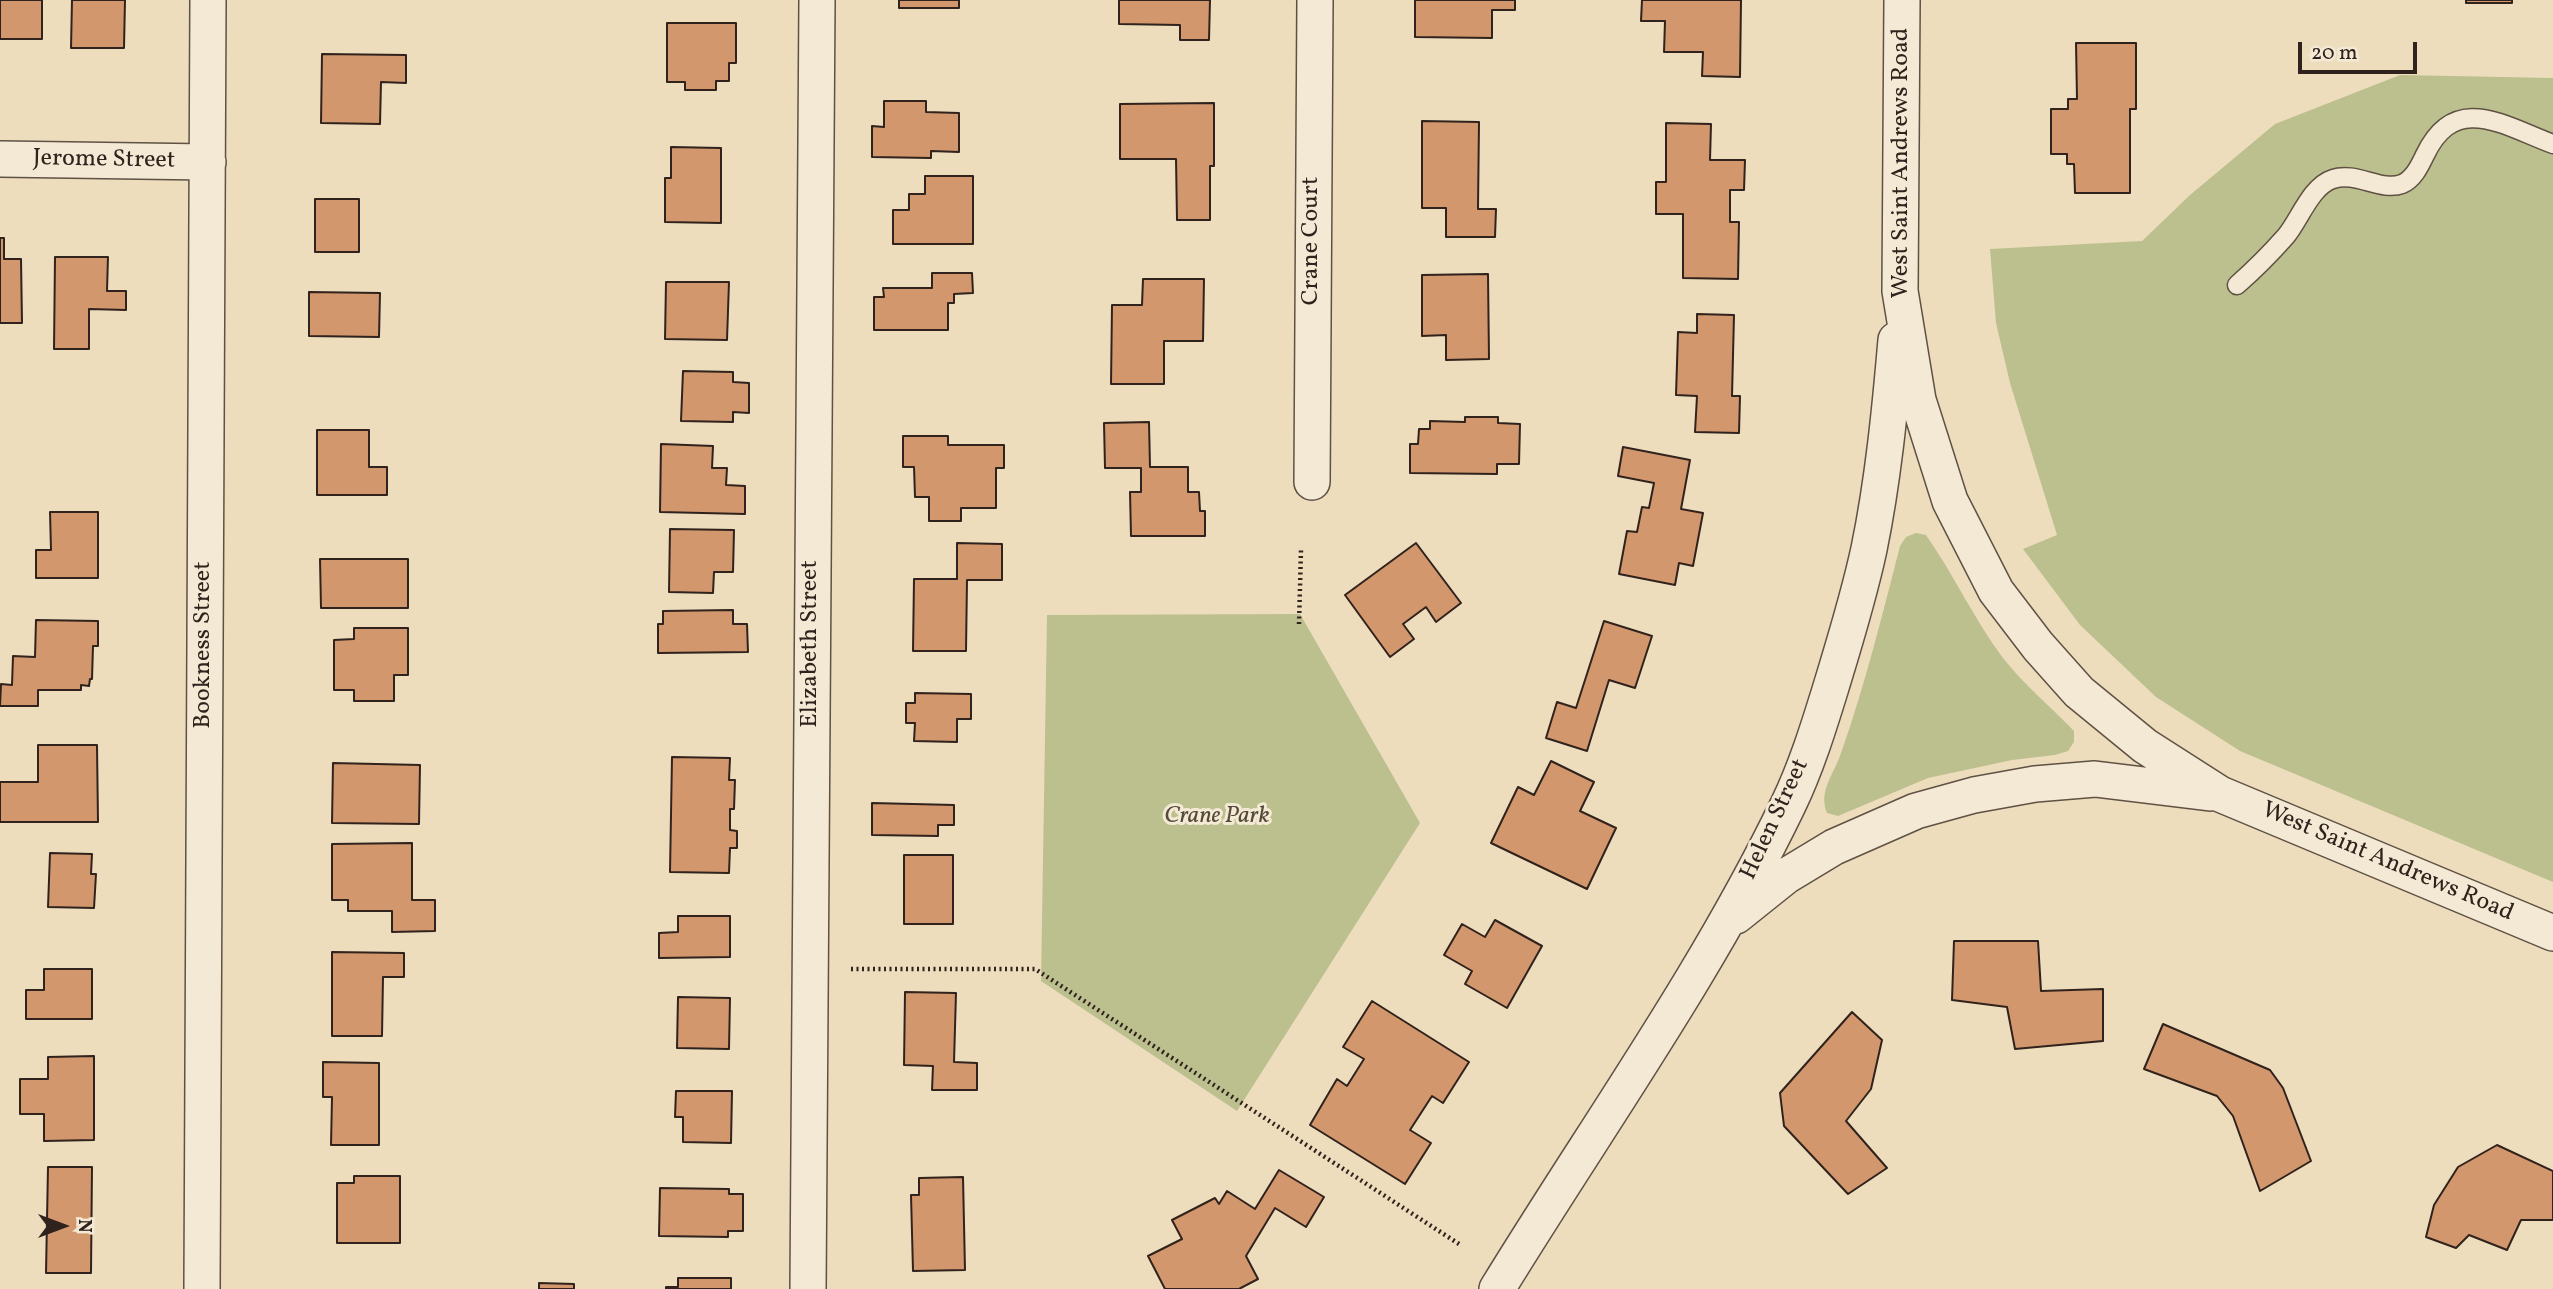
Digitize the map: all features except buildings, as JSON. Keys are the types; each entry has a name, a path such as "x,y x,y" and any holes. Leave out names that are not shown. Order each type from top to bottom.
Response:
{"street":[{"name":"Bookness Street","path":"202,1289 208,0"},
{"name":"Elizabeth Street","path":"808,1289 817,0"},
{"name":"Crane Court","path":"1312,482 1315,0"},
{"name":"West Saint Andrews Road","path":"1902,0 1900,291 1918,400 1950,501 1996,591 2038,646 2079,692 2145,746 2220,794 2553,933"},
{"name":"Jerome Street","path":"0,159 208,162"},
{"name":"Helen Street","path":"1496,1289 1653,1045 1723,927 1788,804 1821,719 1849,630 1869,548 1887,434 1900,291"},
{"name":"West Saint Andrews Road","path":"1723,927 1786,876 1834,847 1916,811 1974,795 2035,784 2095,779 2220,794"}],"lane":[{"path":"2237,285 2287,234 2318,190 2332,179 2344,178 2387,185 2403,184 2417,172 2433,137 2450,122 2465,117 2484,119 2553,144"}],"path":[{"path":"1299,624 1301,550"},
{"path":"851,969 1035,969 1459,1244"}],"green space":[{"path":"2400,75 2553,78 2553,882 2240,751 2156,697 2080,625 2023,549 2057,535 2010,383 1996,323 1990,249 2142,241 2190,195 2275,124"},
{"path":"1916,533 1926,535 2003,658 2074,731 2074,742 2068,751 2055,755 2012,760 1928,778 1838,816 1827,813 1824,797 1858,702 1900,546 1906,537"},
{"name":"Crane Park","path":"1300,614 1420,823 1237,1111 1041,981 1047,615"}]}
